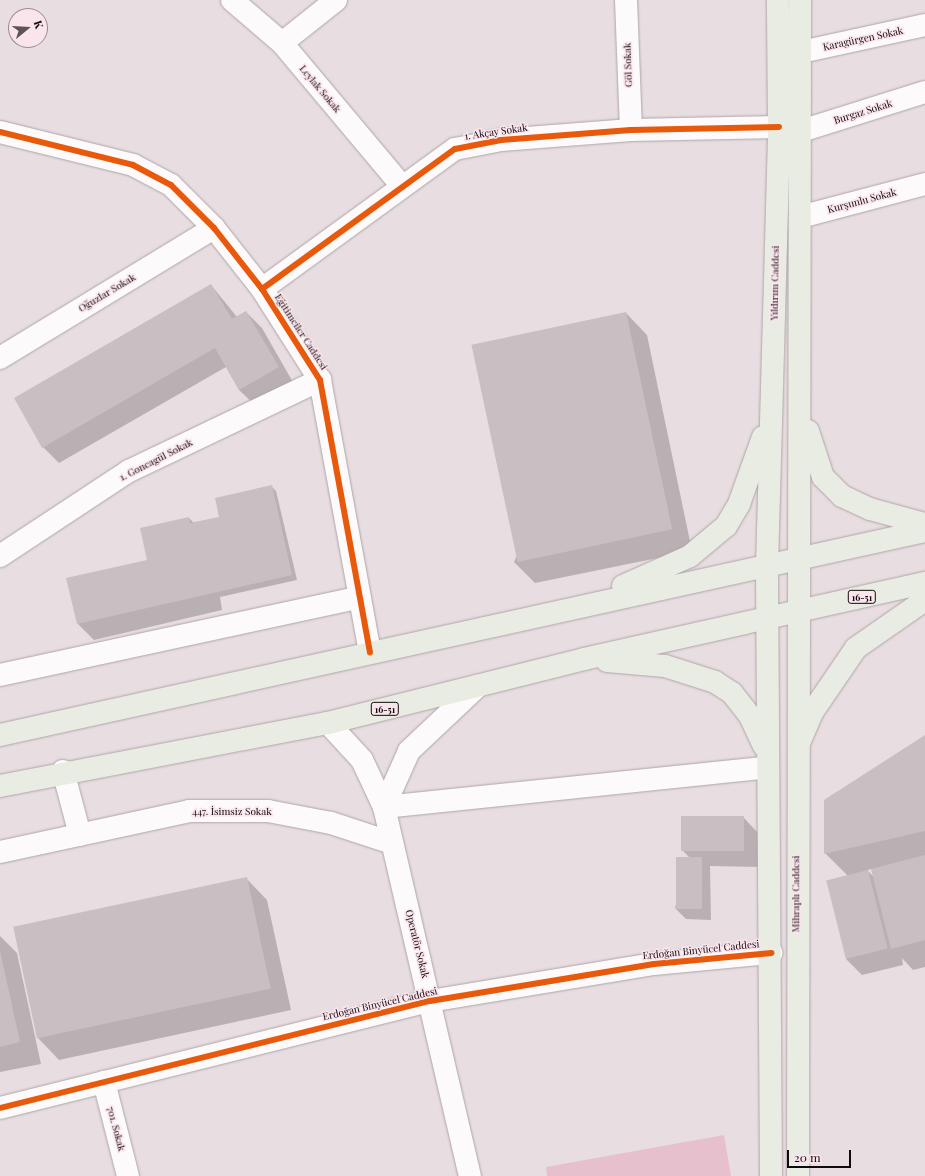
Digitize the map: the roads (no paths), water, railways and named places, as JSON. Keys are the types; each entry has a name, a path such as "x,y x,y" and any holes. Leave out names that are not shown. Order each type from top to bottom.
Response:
{"main road":[{"name":"Yıldırım Caddesi","path":"768,617 767,566 779,127 778,0"},
{"path":"800,0 801,558"},
{"path":"800,393 812,451 823,477 842,496 876,511 925,524"},
{"path":"567,607 659,572 710,542 739,504 771,409"},
{"path":"0,735 567,607 767,566 925,531"},
{"name":"Mihraplı Caddesi","path":"798,1176 796,751 801,558"},
{"name":"16-51","path":"800,611 925,583"},
{"path":"796,751 813,711 856,648 925,600"},
{"path":"771,1176 771,953 767,760 768,617 800,611"},
{"name":"16-51","path":"0,786 63,771 328,723 584,659 768,617"},
{"path":"584,659 665,666 715,682 732,693 750,716 767,760"}],"street":[{"name":"Leylak Sokak","path":"232,0 282,43 401,185"},
{"path":"282,43 336,0"},
{"name":"Göl Sokak","path":"626,0 631,130"},
{"name":"Karagürgen Sokak","path":"801,52 925,25"},
{"name":"Burgaz Sokak","path":"801,131 925,92"},
{"name":"1. Akçay Sokak","path":"262,289 401,185 454,149 501,140 631,130 779,127"},
{"name":"Eğitimciler Caddesi","path":"0,132 133,165 171,185 214,228 262,289 320,380 370,652"},
{"name":"Kurşunlu Sokak","path":"800,217 925,184"},
{"name":"Oğuzlar Sokak","path":"0,358 214,228"},
{"name":"1. Goncagül Sokak","path":"0,556 129,472 320,380"},
{"path":"0,674 360,597"},
{"path":"384,807 408,751 478,686"},
{"name":"Operatör Sokak","path":"328,723 362,760 384,807 470,1176"},
{"path":"384,807 767,760"},
{"path":"63,771 80,835"},
{"name":"447. İsimsiz Sokak","path":"0,852 189,811 268,811 331,823 392,843"},
{"name":"Erdoğan Binyücel Caddesi","path":"0,1108 430,1001 654,964 771,953"},
{"name":"701. Sokak","path":"104,1082 128,1176"}]}
